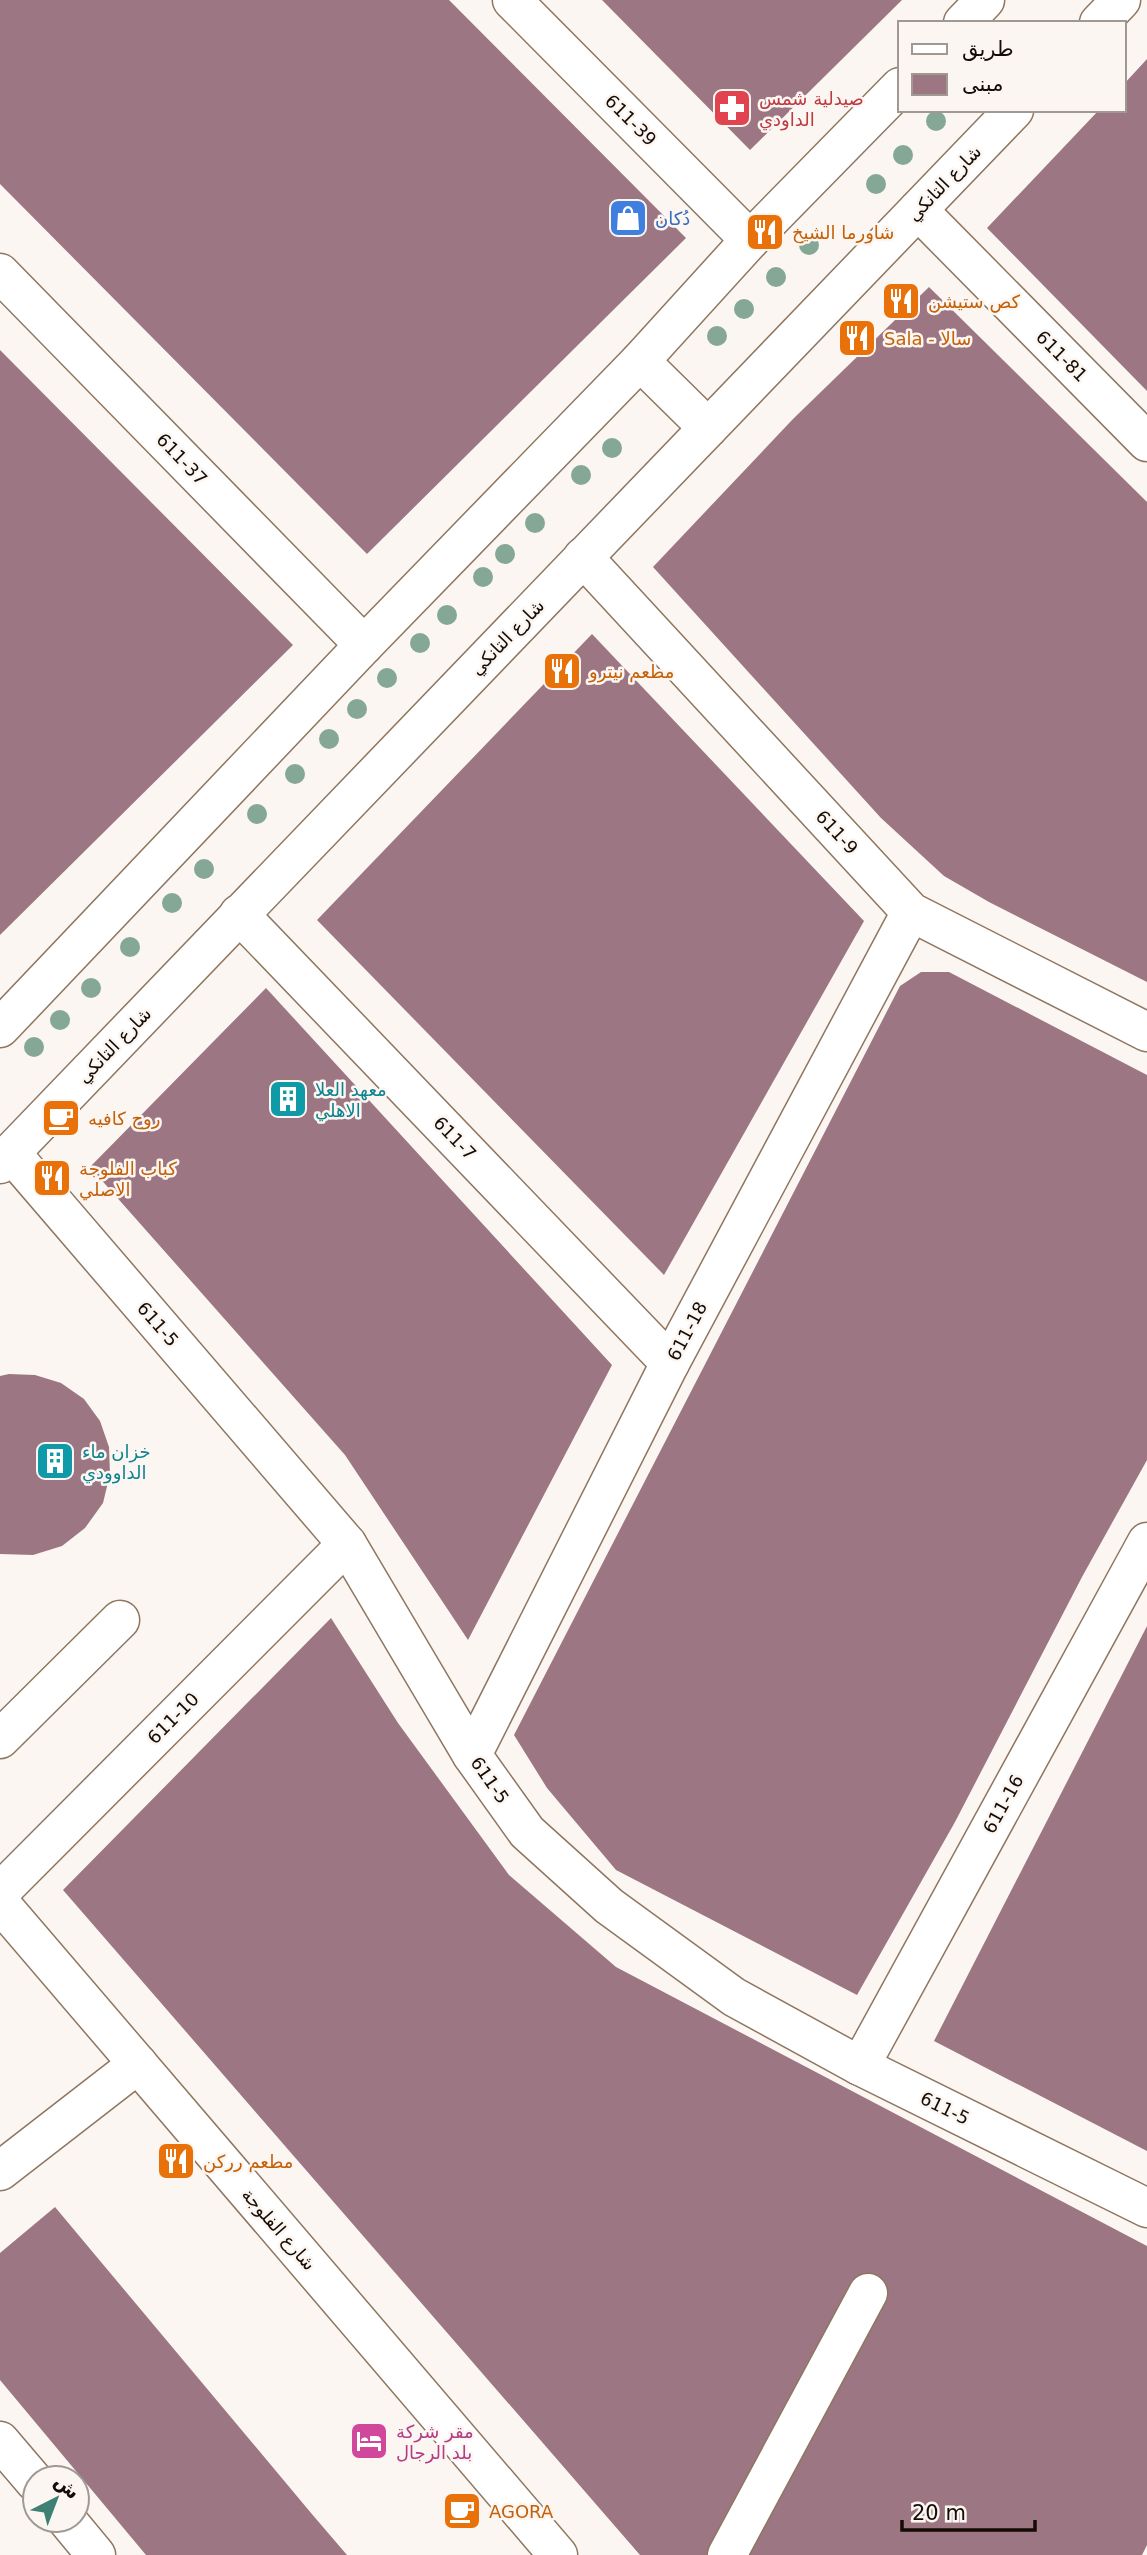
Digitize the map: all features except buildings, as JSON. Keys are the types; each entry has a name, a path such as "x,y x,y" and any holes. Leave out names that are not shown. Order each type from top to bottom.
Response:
{"street":[{"name":"611-39","path":"512,0 750,240"},
{"path":"965,21 985,0"},
{"path":"1101,21 1121,0"},
{"path":"0,1028 364,645 640,362 750,240 898,89"},
{"name":"شارع التانكي","path":"5,1159 1012,112"},
{"name":"611-81","path":"918,210 1147,442"},
{"name":"611-37","path":"0,273 364,645"},
{"path":"640,362 708,428"},
{"name":"611-9","path":"583,557 911,912 1147,1032"},
{"name":"611-18","path":"472,1755 670,1363 911,912"},
{"name":"611-7","path":"239,914 670,1363"},
{"name":"611-5","path":"5,1159 347,1544 472,1755 527,1832 609,1906 734,1997 860,2066 1147,2208"},
{"name":"611-16","path":"860,2066 1147,1542"},
{"name":"611-10","path":"0,1892 347,1544"},
{"path":"0,1739 120,1620"},
{"name":"شارع الفلوجة","path":"0,1903 558,2555"},
{"path":"0,2171 138,2064"},
{"path":"727,2555 868,2293"},
{"path":"0,2441 21,2466"}],"place":[{"name":"صيدلية شمس الداودي","path":"732,108"},
{"name":"دُكان","path":"628,218"},
{"name":"شاورما الشيخ","path":"765,232"},
{"name":"كص ستيشن","path":"901,301"},
{"name":"Sala - سالا","path":"857,338"},
{"name":"مطعم نيترو","path":"562,671"},
{"name":"معهد العلا الاهلي","path":"288,1099"},
{"name":"روح كافيه","path":"61,1118"},
{"name":"كباب الفلوجة الاصلي","path":"52,1178"},
{"name":"خزان ماء الداوودي","path":"55,1461"},
{"name":"مطعم رركن","path":"176,2161"},
{"name":"مقر شركة بلد الرجال","path":"369,2441"},
{"name":"AGORA","path":"462,2511"}]}
